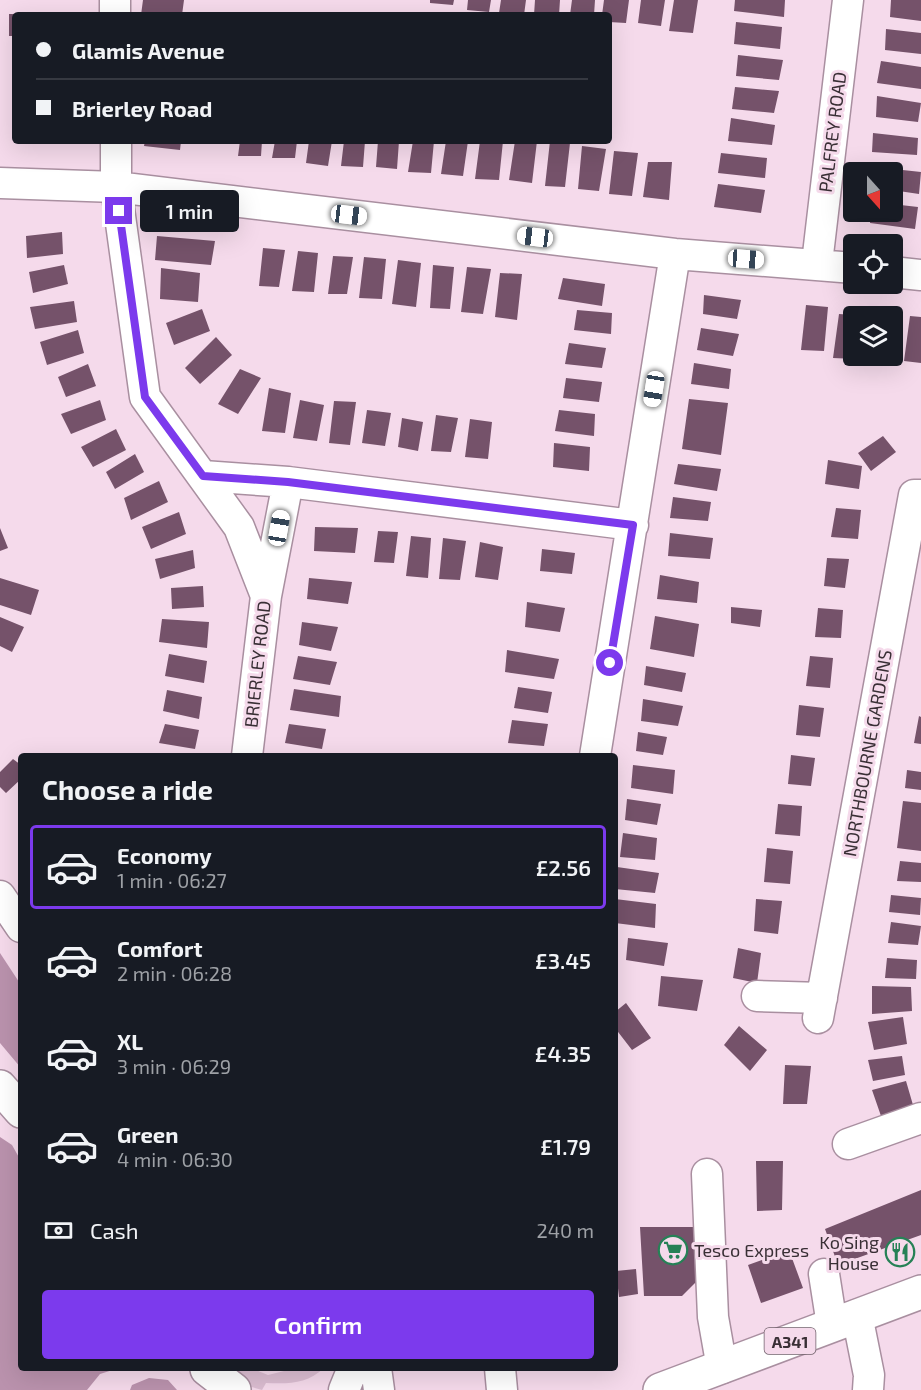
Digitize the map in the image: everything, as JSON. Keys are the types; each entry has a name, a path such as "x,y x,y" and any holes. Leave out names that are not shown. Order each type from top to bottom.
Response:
{"main road":[{"path":"0,1087 18,1108"},
{"name":"A341","path":"660,1390 921,1292"},
{"path":"209,1371 219,1390"},
{"path":"211,1371 234,1390"}],"street":[{"name":"PALFREY ROAD","path":"816,263 848,0"},
{"name":"BRIERLEY ROAD","path":"116,144 116,187 145,397 239,527 266,596 247,753"},
{"path":"0,183 116,187 675,254 843,266"},
{"path":"595,753 675,254"},
{"path":"903,273 921,275"},
{"path":"203,476 288,482 633,525"},
{"path":"266,596 288,482"},
{"name":"NORTHBOURNE GARDENS","path":"770,997 820,1008 914,495 921,495"},
{"path":"0,896 18,923"},
{"path":"848,1144 921,1118"},
{"path":"708,1174 713,1317 722,1368"},
{"path":"824,1274 869,1375 868,1390"},
{"path":"344,1390 352,1371"},
{"path":"376,1371 379,1390"},
{"path":"500,1371 502,1390"}],"shaded area":[{"path":"0,953 18,980 18,1064 0,1043"},
{"path":"0,1137 12,1145 18,1156 18,1371 110,1371 100,1374 87,1390 0,1390"},
{"path":"230,1371 258,1371 268,1375 284,1371 320,1371 297,1382 266,1383 262,1390 245,1385"},
{"path":"149,1378 168,1380 177,1390 130,1390 132,1385"}],"building":[{"path":"143,0 184,0 182,12 141,12"},
{"path":"430,0 454,0 453,5 430,3"},
{"path":"468,0 491,0 489,12 467,10"},
{"path":"501,0 526,0 524,12 499,12"},
{"path":"535,0 560,0 559,12 534,12"},
{"path":"572,0 595,0 594,12 570,12"},
{"path":"604,0 629,0 626,23 612,22 612,12 602,12"},
{"path":"641,0 665,0 661,26 638,23"},
{"path":"674,0 698,0 693,33 669,31"},
{"path":"735,0 785,0 784,17 734,11"},
{"path":"891,0 921,0 921,21 890,17"},
{"path":"9,14 12,14 12,36 9,36"},
{"path":"736,22 782,27 780,49 734,44"},
{"path":"886,29 921,33 921,54 885,50"},
{"path":"738,55 783,60 779,80 736,76"},
{"path":"881,61 921,67 921,89 877,83"},
{"path":"735,87 779,91 774,113 732,109"},
{"path":"877,96 921,103 918,122 876,117"},
{"path":"731,118 775,125 772,145 728,141"},
{"path":"873,133 918,138 917,155 872,152"},
{"path":"144,144 181,144 180,150 144,146"},
{"path":"240,144 262,144 261,156 238,156"},
{"path":"274,144 297,144 295,158 272,158"},
{"path":"309,144 332,144 328,166 306,163"},
{"path":"344,144 365,144 363,167 341,166"},
{"path":"378,144 399,144 397,169 376,167"},
{"path":"413,144 434,144 431,173 408,172"},
{"path":"446,144 468,144 463,176 441,174"},
{"path":"480,144 503,144 499,180 475,179"},
{"path":"515,144 537,144 532,183 509,180"},
{"path":"550,144 570,144 565,187 545,186"},
{"path":"582,146 606,149 599,191 578,189"},
{"path":"614,151 638,153 632,196 609,194"},
{"path":"721,153 767,158 765,178 718,173"},
{"path":"648,162 672,162 669,200 643,197"},
{"path":"903,170 921,172 919,194 903,192"},
{"path":"718,184 765,190 761,213 714,207"},
{"path":"903,205 918,207 915,229 870,223 903,222"},
{"path":"62,232 63,254 27,258 26,236"},
{"path":"157,236 215,241 211,265 155,260"},
{"path":"263,248 285,250 279,287 259,286"},
{"path":"298,251 318,253 314,292 292,291"},
{"path":"333,256 353,257 347,294 328,294"},
{"path":"364,257 386,259 382,299 359,298"},
{"path":"398,260 421,263 416,307 392,304"},
{"path":"64,265 68,284 33,293 29,272"},
{"path":"433,265 454,267 450,309 430,308"},
{"path":"467,267 491,269 483,314 461,312"},
{"path":"161,268 200,273 198,302 160,299"},
{"path":"500,273 522,274 517,320 495,317"},
{"path":"563,278 605,284 602,306 558,299"},
{"path":"704,295 741,300 737,319 703,314"},
{"path":"74,301 77,322 35,329 30,307"},
{"path":"806,305 828,307 824,351 801,350"},
{"path":"202,309 210,331 174,345 166,323"},
{"path":"577,310 612,313 611,334 574,330"},
{"path":"839,314 843,314 843,358 833,358"},
{"path":"910,316 921,317 921,363 904,361"},
{"path":"701,328 739,334 733,356 697,350"},
{"path":"78,330 84,353 47,365 40,342"},
{"path":"216,337 232,355 200,384 185,368"},
{"path":"569,343 606,348 602,368 565,364"},
{"path":"694,363 731,369 729,389 691,384"},
{"path":"88,364 96,386 66,397 58,377"},
{"path":"240,369 261,378 238,414 218,404"},
{"path":"566,378 602,382 599,402 563,398"},
{"path":"269,388 291,393 285,433 262,431"},
{"path":"689,399 728,403 721,455 682,449"},
{"path":"100,400 106,420 71,434 61,414"},
{"path":"300,400 324,405 317,441 293,438"},
{"path":"334,401 356,402 350,445 329,443"},
{"path":"367,410 391,413 385,446 362,443"},
{"path":"559,410 595,414 594,436 555,431"},
{"path":"436,415 458,418 451,452 431,451"},
{"path":"402,418 423,422 418,451 398,447"},
{"path":"470,419 492,422 488,459 465,457"},
{"path":"116,429 126,450 93,467 81,447"},
{"path":"883,436 896,452 871,471 858,453"},
{"path":"554,443 590,447 589,471 553,467"},
{"path":"135,454 144,472 115,489 106,472"},
{"path":"828,460 862,466 859,489 825,484"},
{"path":"678,464 721,469 717,491 674,484"},
{"path":"159,481 168,502 131,520 124,498"},
{"path":"673,497 711,502 708,521 670,518"},
{"path":"836,508 861,510 858,539 831,537"},
{"path":"179,512 186,534 151,549 142,527"},
{"path":"315,527 358,528 355,553 314,551"},
{"path":"0,528 8,548 0,551"},
{"path":"378,531 398,532 394,563 374,562"},
{"path":"670,533 713,538 710,559 668,556"},
{"path":"411,536 431,538 428,578 406,576"},
{"path":"443,538 466,541 460,580 439,579"},
{"path":"480,542 503,547 498,580 475,577"},
{"path":"542,549 575,553 572,574 540,571"},
{"path":"193,550 195,568 160,579 155,559"},
{"path":"827,558 849,559 845,588 824,586"},
{"path":"660,575 699,582 697,603 657,599"},
{"path":"0,578 39,590 31,615 0,605"},
{"path":"309,578 352,582 348,604 307,599"},
{"path":"203,586 204,607 172,609 171,588"},
{"path":"527,602 565,608 560,632 525,627"},
{"path":"731,607 762,610 760,627 731,623"},
{"path":"818,608 843,610 841,638 815,637"},
{"path":"655,616 699,624 694,657 650,649"},
{"path":"0,617 24,627 12,652 0,646"},
{"path":"162,619 209,622 207,648 159,642"},
{"path":"302,622 338,627 331,651 299,645"},
{"path":"507,650 559,659 554,679 505,672"},
{"path":"169,654 207,661 204,683 165,676"},
{"path":"298,656 337,662 330,685 293,679"},
{"path":"810,656 833,658 830,688 806,686"},
{"path":"646,666 686,673 682,692 644,685"},
{"path":"518,687 552,692 548,713 514,708"},
{"path":"294,689 341,696 339,717 290,710"},
{"path":"167,690 202,697 199,719 163,711"},
{"path":"643,699 683,706 678,726 641,721"},
{"path":"799,705 824,708 820,737 796,735"},
{"path":"919,716 921,717 921,744 914,743"},
{"path":"512,720 548,724 544,746 508,743"},
{"path":"165,724 199,730 195,749 159,743"},
{"path":"289,724 326,729 322,749 285,743"},
{"path":"638,732 667,737 663,755 636,751"},
{"path":"791,755 815,758 811,786 788,784"},
{"path":"13,759 18,763 18,782 6,793 0,787 0,772"},
{"path":"633,765 675,770 673,794 631,788"},
{"path":"907,770 921,772 921,790 905,788"},
{"path":"627,799 661,804 657,825 625,820"},
{"path":"903,801 921,803 921,851 897,848"},
{"path":"778,804 802,806 800,836 775,834"},
{"path":"623,833 657,838 655,860 620,857"},
{"path":"767,848 793,851 790,884 764,882"},
{"path":"900,861 921,863 921,882 897,881"},
{"path":"618,867 659,873 655,893 618,889"},
{"path":"891,895 921,898 920,915 889,912"},
{"path":"618,899 656,904 655,928 618,923"},
{"path":"756,899 782,901 778,934 754,931"},
{"path":"891,922 921,926 918,945 888,943"},
{"path":"628,938 668,943 664,966 626,960"},
{"path":"738,948 761,953 757,983 733,978"},
{"path":"887,958 917,960 916,979 885,978"},
{"path":"661,976 703,980 697,1011 658,1006"},
{"path":"872,986 911,987 912,1011 872,1014"},
{"path":"626,1003 651,1038 632,1050 618,1032 618,1010"},
{"path":"903,1017 907,1044 874,1050 868,1022"},
{"path":"739,1026 767,1050 750,1071 724,1045"},
{"path":"902,1056 905,1075 873,1081 868,1060"},
{"path":"785,1065 811,1066 807,1104 783,1104"},
{"path":"906,1081 913,1105 881,1116 872,1090"},
{"path":"756,1161 783,1161 782,1210 757,1211"},
{"path":"921,1190 921,1235 838,1265 825,1229"},
{"name":"Tesco Express","path":"640,1227 705,1227 705,1273 682,1296 644,1296"},
{"path":"789,1250 803,1288 761,1303 748,1265"},
{"path":"636,1269 638,1294 619,1297 618,1271"}],"place":[{"name":"Tesco Express","path":"673,1250"},
{"name":"Ko Sing House","path":"900,1252"}],"route":[{"path":"119,211 145,397 203,476 288,482 633,525 610,663"}]}
